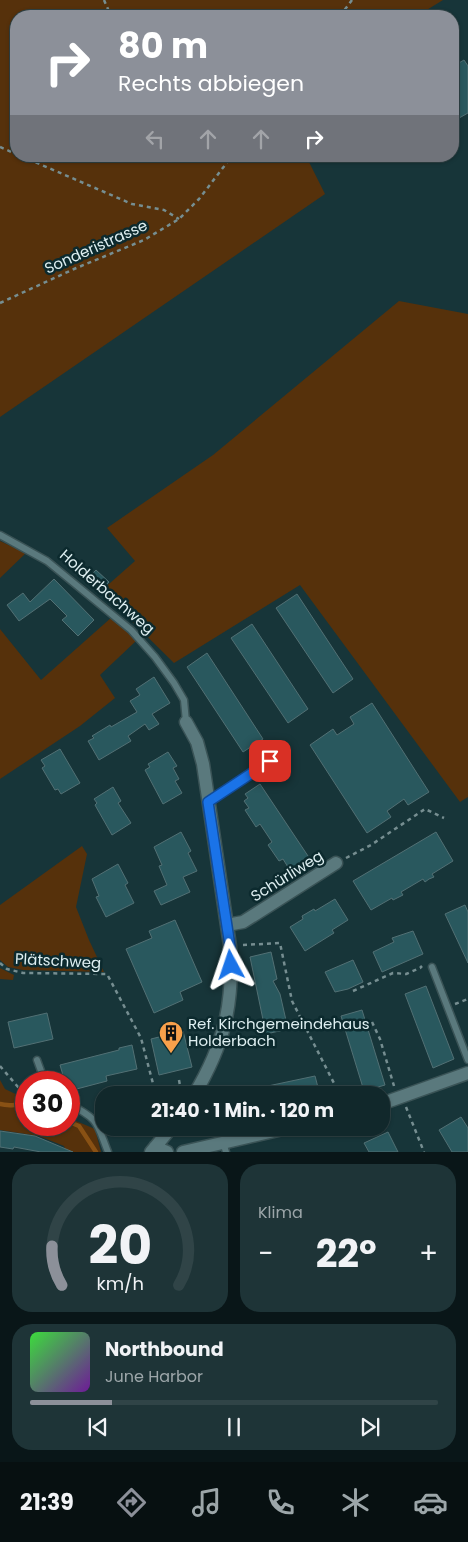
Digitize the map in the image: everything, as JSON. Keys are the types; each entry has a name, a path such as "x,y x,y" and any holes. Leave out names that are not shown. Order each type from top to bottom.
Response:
{"street":[{"name":"Holderbachweg","path":"186,722 197,742 202,764 227,925 232,986 228,1013 212,1063 194,1086"},
{"name":"Schürliweg","path":"227,925 243,922 336,863"},
{"path":"390,1101 468,1072"},
{"path":"158,1150 166,1136"},
{"path":"183,1152 225,1147 261,1136"}],"lane":[{"name":"Holderbachweg","path":"0,535 47,561 131,630 155,657 184,700 186,722"},
{"path":"208,802 270,761"},
{"path":"432,967 468,1060"},
{"path":"37,1060 41,1071"},
{"path":"80,1111 94,1119 100,1128 108,1152"}],"path":[{"path":"35,162 132,204 164,210 179,219"},
{"name":"Sonderistrasse","path":"0,303 144,240 179,219 199,199 227,162"},
{"path":"336,863 371,845 424,809 444,818"},
{"path":"238,945 280,943 292,1001 335,1086"},
{"name":"Plätschweg","path":"0,964 7,969 23,973 107,974 141,1038 154,1086"},
{"path":"352,990 393,973 406,974 420,968 422,965"},
{"path":"0,970 7,969"},
{"path":"454,1004 468,999"},
{"path":"372,1022 388,1064 396,1092"},
{"path":"0,1066 15,1084"},
{"path":"179,1080 183,1086"},
{"path":"406,1107 424,1152"}],"shaded area":[{"path":"0,0 443,0 427,10 10,10 10,162 309,162 325,194 0,417"},
{"path":"399,301 468,314 468,797 460,802 300,585 174,663 101,591 135,561 107,528 213,455"},
{"path":"0,541 26,553 0,578"},
{"path":"112,617 136,641 100,675 115,698 80,726 0,779 0,629 41,680"},
{"path":"82,846 87,854 76,907 104,972 23,970 8,967 0,960 0,905"},
{"path":"0,968 14,975 13,980 0,979"},
{"path":"0,1080 5,1089 15,1094 15,1132 0,1130"},
{"path":"80,1123 95,1129 95,1136 97,1136 101,1152 66,1152 64,1146 39,1136 80,1136"}],"building":[{"path":"464,60 468,66 468,113 459,118 459,63"},
{"path":"96,570 109,582 101,591 88,578"},
{"path":"54,579 94,620 78,636 62,620 67,616 50,599 19,621 7,605 23,593 30,602"},
{"path":"297,594 353,679 333,693 276,608"},
{"path":"252,624 308,709 288,723 231,638"},
{"path":"207,653 263,739 243,752 187,667"},
{"path":"154,677 170,703 152,714 159,724 149,730 145,724 128,736 131,741 99,760 88,741 94,738 92,736 110,725 111,727 137,712 130,701 140,695 136,689"},
{"path":"372,703 429,792 408,805 404,799 387,811 391,817 367,833 310,745 333,729 337,735 354,724 350,717"},
{"path":"60,749 80,783 61,794 58,789 55,790 42,768 45,766 41,760"},
{"path":"168,752 177,766 173,768 179,779 175,781 182,793 163,804 145,770 150,767 148,764"},
{"path":"260,784 310,859 291,872 283,859 279,861 268,845 272,842 260,824 256,827 245,810 249,808 244,801 248,798 245,794"},
{"path":"113,787 121,801 118,803 131,823 112,835 95,805 97,803 94,799"},
{"path":"181,832 191,851 188,853 197,871 183,877 190,892 161,905 154,891 167,885 159,866 162,865 154,847"},
{"path":"436,832 453,861 432,874 434,877 425,882 423,879 401,892 403,895 393,900 392,898 371,910 353,881"},
{"path":"118,864 128,883 125,885 134,903 106,917 96,897 99,896 92,879"},
{"path":"335,899 348,920 332,930 334,933 305,951 290,927 303,919 302,916 314,909 315,911"},
{"path":"465,905 468,912 468,963 445,914"},
{"path":"175,920 202,982 180,992 183,1000 154,1013 126,949 152,938 149,931"},
{"path":"413,931 423,954 382,972 373,952 394,942 392,938"},
{"path":"271,952 277,979 273,981 280,994 288,1029 266,1034 250,957"},
{"path":"353,960 363,982 348,989 335,992 325,972"},
{"path":"426,986 454,1059 433,1068 405,994"},
{"path":"362,1010 385,1085 362,1086 341,1016"},
{"path":"47,1013 53,1039 14,1048 8,1022"},
{"name":"Ref. Kirchgemeindehaus Holderbach","path":"183,1031 192,1067 159,1075 151,1039"},
{"path":"132,1045 137,1069 106,1076 107,1081 80,1088 80,1071 62,1071 60,1065 119,1050 119,1048"},
{"path":"315,1076 318,1086 268,1086"},
{"path":"461,1117 468,1128 468,1152 452,1152 439,1130"},
{"path":"0,1131 15,1133 15,1136 35,1136 73,1152 41,1152 14,1147 13,1149 0,1147"},
{"path":"379,1136 390,1136 398,1152 369,1152 364,1143"}],"waterway":[{"path":"0,1104 15,1105"},
{"path":"80,1128 96,1152"}],"place":[{"name":"Ref. Kirchgemeindehaus Holderbach","path":"171,1054"}],"route":[{"path":"231,965 230,946 208,802 270,761"}]}
